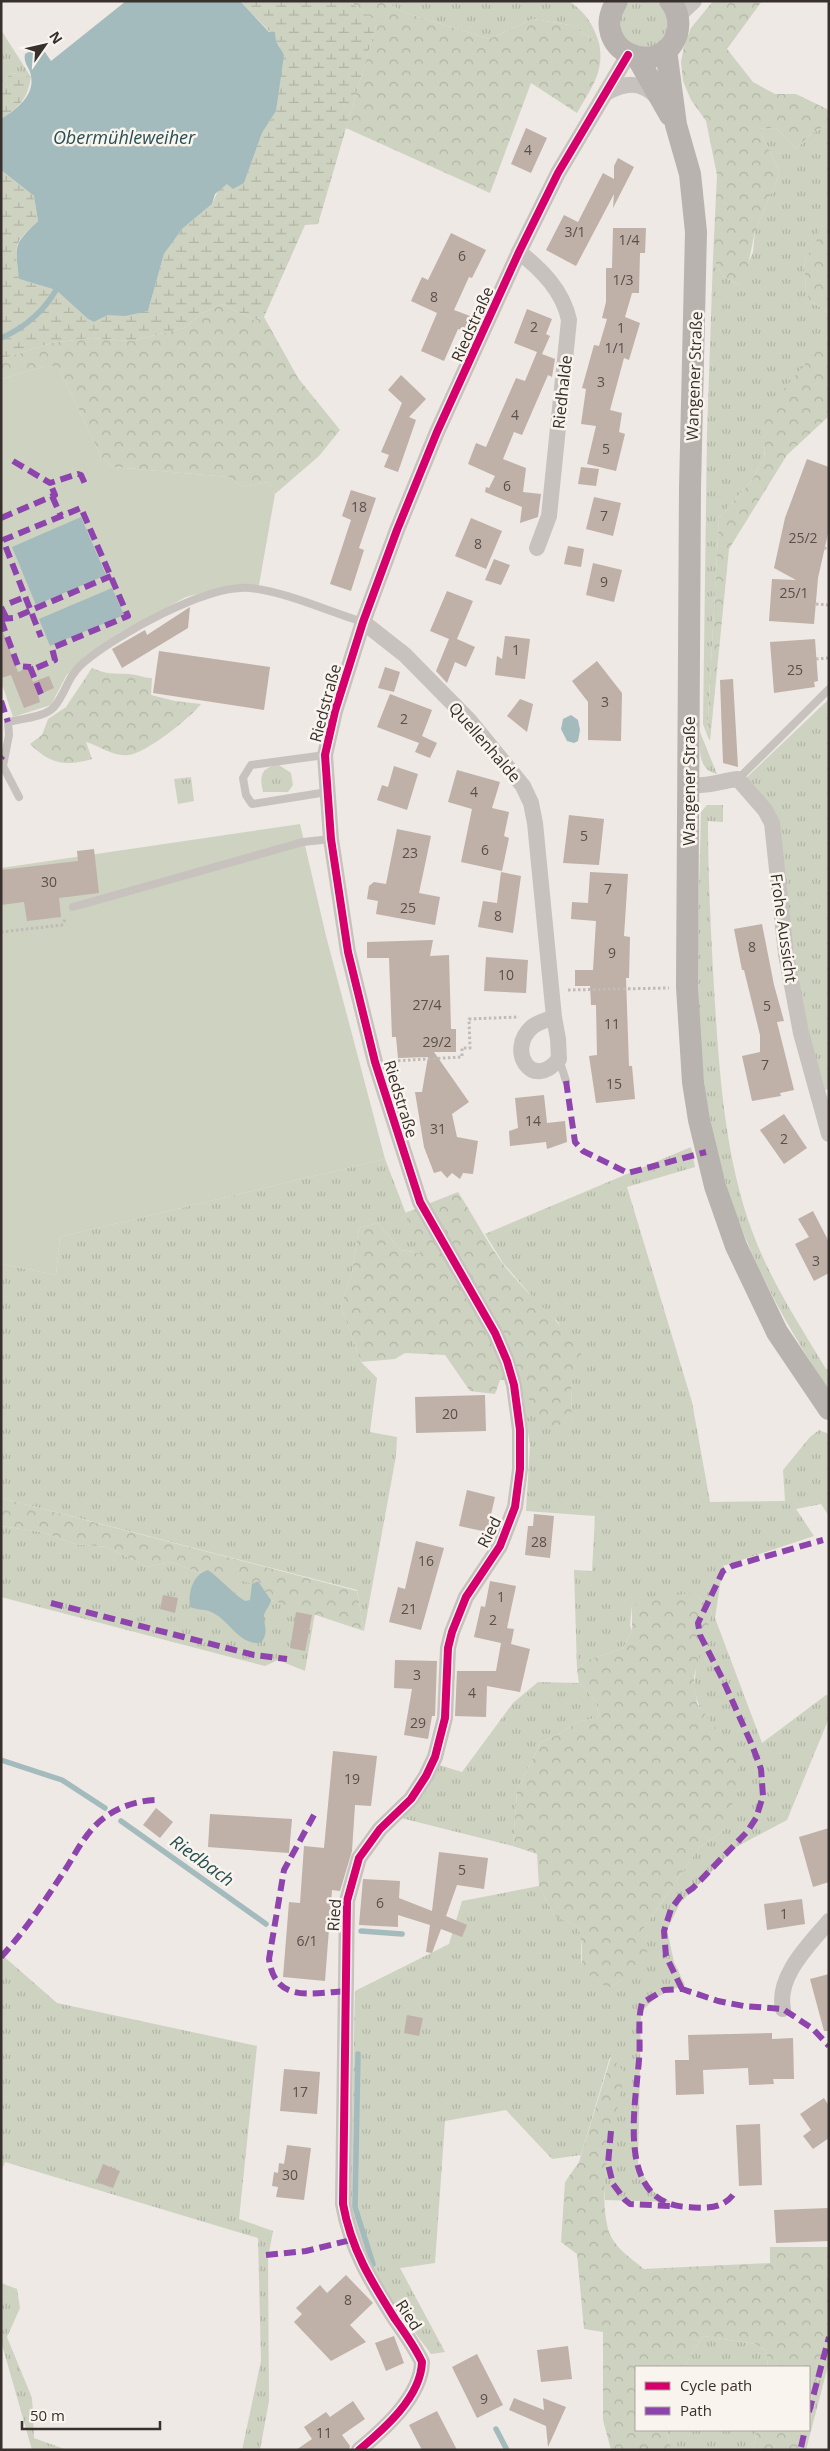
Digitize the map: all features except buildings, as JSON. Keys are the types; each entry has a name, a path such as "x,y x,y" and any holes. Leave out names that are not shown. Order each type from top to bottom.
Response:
{"main road":[{"path":"632,56 652,57 666,50 676,37 681,6"},
{"name":"Wangener Straße","path":"609,7 611,35 616,43 632,56 676,125"},
{"name":"Wangener Straße","path":"666,50 676,125 690,174 697,260 690,488 687,987 690,1046 699,1120 725,1217 748,1275 777,1332 829,1409"}],"street":[{"name":"Riedstraße","path":"514,1385 507,1361 495,1332 420,1202 375,1062 348,952 331,839 325,755 335,711 363,622 397,530 438,432 519,252 558,173 606,93 632,56"},
{"path":"606,93 624,84 639,85 650,90 662,102"},
{"name":"Riedhalde","path":"519,252 544,274 560,296 569,320 549,516 537,548"},
{"name":"Quellenhalde","path":"363,622 405,655 468,720 523,786 535,823 559,1059"},
{"path":"688,785 710,786 726,780 738,779"},
{"name":"Frohe Aussicht","path":"738,779 766,810 772,823 786,954 801,1033 829,1134"},
{"path":"554,1017 539,1023 526,1033 523,1038 522,1057 525,1065 537,1072 549,1069 559,1059"},
{"name":"Ried","path":"359,2450 380,2433 410,2396 419,2380 422,2362 374,2286 359,2257 351,2240 343,2204 347,1901 355,1868 363,1852 380,1829 411,1799 426,1776 435,1757 445,1718 448,1648 452,1632 466,1597 500,1546 515,1507 520,1469 520,1430 514,1385"},
{"path":"783,2008 781,2000 784,1987 794,1965 829,1921"}],"lane":[{"path":"19,797 3,766 9,735 8,722 47,712 54,708 68,680 85,662 121,636 197,599 253,588 363,622"},
{"path":"738,779 829,689"},
{"path":"325,755 251,765 243,778 246,795 252,804 328,792"},
{"path":"73,907 304,842 331,839"},
{"path":"559,1059 566,1081"}],"path":[{"path":"816,604 829,605"},
{"path":"816,660 829,658"},
{"path":"1,932 62,925 73,907"},
{"path":"552,991 687,987"},
{"path":"375,1062 462,1057 462,1048 470,1048 470,1019 526,1017"}],"green space":[{"path":"240,1 349,1 377,22 318,224 305,225 264,317 254,320 223,304 202,313 184,328 131,341 91,338 51,343 1,359 1,170 34,196 38,221 24,235 17,246 19,279 56,290 88,319 94,322 108,315 148,311 164,254 182,229 212,204 219,189 227,184 244,183 262,133 276,111 280,47 276,41 275,33 270,32"},
{"path":"349,1 383,1 406,13 489,39 533,19 570,25 599,43 600,63 596,80 577,113 531,83 490,193 346,128 377,22"},
{"path":"383,1 569,1 588,19 599,43 570,25 533,19 489,39 406,13"},
{"path":"630,1 657,1 661,5 665,11 668,24 665,36 661,41 653,46 639,48 621,34 621,11"},
{"path":"713,1 762,1 727,49 753,82 775,94 796,94 829,110 829,124 811,134 796,149 776,128 759,129 780,173 755,231 746,275 739,285 723,276 713,258 717,175 706,121 691,100 683,81 681,62 684,46 691,28"},
{"path":"1,30 31,77 12,73 1,83"},
{"path":"12,73 31,77 22,102 1,119 1,83"},
{"path":"829,124 829,260 815,247 804,259 806,292 810,301 829,312 829,336 799,374 765,445 764,459 752,480 719,518 707,735 703,724 707,433 713,258 723,276 739,285 753,252 755,231 780,173 759,129 776,128 796,149 811,134"},
{"path":"829,216 829,312 810,301 806,292 804,259 815,246 821,225"},
{"path":"223,304 254,320 264,317 298,378 340,430 319,456 275,494 268,482 243,487 229,477 114,467 101,457 60,370 46,366 1,379 1,359 51,343 91,338 131,341 184,328 202,313"},
{"path":"829,336 829,416 787,455 729,549 710,741 707,735 719,518 752,480 764,459 765,445 760,435 771,404"},
{"path":"46,366 53,366 60,370 101,457 114,467 229,477 243,487 268,482 275,494 259,585 220,588 186,597 117,634 84,657 66,676 51,705 13,717 3,687 1,687 1,379"},
{"path":"92,668 106,673 131,674 152,678 151,695 175,701 201,704 188,718 156,742 137,753 129,755 118,754 86,742 92,759 74,763 51,760 30,744 42,735 48,719 66,707"},
{"path":"829,699 829,1088 818,1095 772,823 745,779"},
{"path":"700,732 717,774 711,772 703,763 700,751"},
{"path":"279,765 291,773 293,785 288,792 263,792 261,781 263,773 268,768"},
{"path":"191,777 194,801 178,804 174,779"},
{"path":"707,805 723,805 723,822 708,821 709,884 718,1049 724,1111 735,1172 759,1249 786,1302 826,1369 829,1369 829,1390 786,1321 767,1286 736,1214 714,1137 706,1096 702,1061 698,990 701,812"},
{"path":"300,824 326,936 385,1159 60,1237 56,1275 1,1264 1,868"},
{"path":"691,1147 695,1167 627,1187 692,1402 710,1502 785,1501 783,1470 810,1437 819,1430 829,1434 829,1516 821,1504 796,1509 814,1536 723,1566 715,1618 762,1743 826,1695 829,1696 829,1718 787,1820 736,1847 680,1903 667,1930 674,1962 685,1985 660,1995 641,2014 638,2167 654,2192 671,2202 605,2200 604,2185 617,2066 610,2057 581,2155 552,2159 506,2110 445,2121 435,2263 400,2268 445,2352 431,2354 379,2285 350,2212 355,1991 449,1944 462,1901 539,1886 555,1916 578,1927 581,1935 581,1962 609,1988 620,1981 641,1932 699,1848 728,1827 703,1713 695,1689 697,1663 712,1612 698,1595 632,1605 630,1625 632,1631 623,1648 588,1660 577,1669 574,1570 592,1571 595,1516 526,1511 530,1446 521,1380 555,1426 572,1421 571,1375 559,1323 543,1309 503,1263 485,1234"},
{"path":"385,1159 421,1253 401,1250 377,1223 359,1228 352,1273 341,1306 361,1362 377,1378 370,1432 397,1437 396,1456 364,1631 357,1590 1,1498 1,1264 56,1275 60,1237"},
{"path":"458,1192 503,1264 558,1323 577,1347 585,1361 571,1375 572,1422 555,1426 539,1423 521,1380 500,1380 495,1394 470,1391 445,1355 405,1353 395,1359 361,1362 341,1306 352,1273 359,1228 377,1223 401,1250 420,1253 405,1213"},
{"path":"1,1498 357,1591 364,1631 271,1600 258,1581 252,1584 208,1570 199,1573 172,1562 147,1567 107,1547 75,1544 42,1532 1,1526"},
{"path":"1,1526 42,1532 75,1544 107,1547 147,1567 172,1562 199,1573 208,1570 255,1580 271,1600 315,1613 305,1671 278,1660 265,1666 1,1597"},
{"path":"688,1593 698,1595 712,1612 694,1676 697,1704 719,1732 739,1767 728,1827 699,1848 641,1932 650,1949 620,1981 609,1988 596,1980 583,1967 578,1927 555,1916 539,1886 537,1854 513,1846 517,1790 541,1742 559,1734 578,1722 599,1717 596,1701 579,1683 577,1669 588,1660 623,1648 632,1631 632,1605"},
{"path":"538,1682 579,1683 596,1701 599,1717 578,1722 559,1734 541,1742 517,1790 513,1846 393,1816 429,1762 462,1772 513,1703"},
{"path":"1,1954 57,2003 257,2046 239,2219 273,2231 268,2258 269,2401 260,2450 242,2450 261,2361 258,2238 5,2162 1,2171"},
{"path":"611,2057 625,2073 606,2171 605,2211 610,2235 618,2247 628,2256 644,2269 770,2263 770,2247 829,2247 829,2339 810,2402 810,2366 768,2366 766,2351 756,2344 703,2336 685,2366 635,2366 635,2431 666,2431 672,2450 611,2450 603,2420 603,2332 584,2329 577,2254 561,2242 565,2182 579,2162"},
{"path":"1,2283 17,2289 20,2308 7,2337 32,2398 34,2438 67,2450 32,2450 1,2341"},
{"path":"703,2336 756,2344 766,2351 768,2366 685,2366"},
{"path":"829,2339 829,2362 806,2450 797,2450 803,2431 810,2431 810,2402"},
{"path":"666,2431 757,2431 753,2450 672,2450"},
{"path":"757,2431 803,2431 797,2450 753,2450"}],"water":[{"name":"Obermühleweiher","path":"126,1 240,1 269,32 275,32 276,41 284,55 276,111 262,133 244,183 233,189 227,184 215,194 212,204 182,229 164,254 148,311 125,316 108,315 94,322 88,319 56,290 19,279 18,246 24,235 38,221 34,196 1,170 1,119 23,102 30,90 31,76 25,60 25,54 32,50 45,52 51,61"},
{"path":"81,517 106,575 36,605 12,547"},
{"path":"112,588 124,615 50,646 39,619"},
{"path":"571,715 578,720 580,730 578,741 574,743 567,741 561,729 563,719"},
{"path":"208,1570 245,1601 250,1600 252,1584 258,1581 271,1600 264,1615 265,1632 261,1643 246,1640 239,1636 216,1614 190,1607 190,1595 193,1584 199,1575"}],"waterway":[{"name":"Riedbach","path":"1,338 19,329 35,316 49,301 59,284"},
{"name":"Riedbach","path":"1,1760 62,1780 105,1808"},
{"name":"Riedbach","path":"121,1821 266,1924"},
{"path":"361,1931 402,1934"},
{"name":"Riedbach","path":"358,2054 355,2207 373,2264"},
{"name":"Riedbach","path":"496,2429 507,2450"}],"marked path":[{"path":"13,461 50,483 78,474 81,475 86,486"},
{"path":"1,518 55,495 50,483"},
{"path":"52,496 61,516"},
{"path":"41,637 3,540 81,508 128,616 52,648 55,660 36,668 30,667 41,694"},
{"path":"1,619 13,618 111,576"},
{"path":"10,603 25,597"},
{"path":"1,607 6,617"},
{"path":"1,620 18,666 30,667"},
{"path":"1,701 8,722"},
{"path":"566,1081 575,1142 583,1151 628,1173 706,1152"},
{"path":"682,1989 666,1956 664,1931 671,1909 680,1897 693,1888 747,1832 756,1818 763,1796 761,1769 752,1745 723,1680 700,1635 698,1623 723,1571 732,1566 823,1540"},
{"path":"51,1603 254,1655 287,1659"},
{"path":"1,1957 35,1915 93,1828 107,1816 122,1807 149,1800 158,1800"},
{"path":"314,1815 284,1870 269,1959 273,1973 279,1983 287,1989 297,1993 309,1994 346,1991"},
{"path":"733,2195 718,2206 706,2208 687,2207 664,2202 649,2189 640,2172 635,2150 634,2127 642,2003 664,1990 682,1989 718,2001 744,2006 783,2009 813,2029 829,2046"},
{"path":"611,2131 608,2164 613,2184 625,2200 630,2204 670,2206"},
{"path":"266,2255 306,2251 351,2240"},
{"path":"810,2408 829,2337"},
{"path":"801,2447 805,2431"}],"cycle path":[{"path":"359,2450 390,2422 408,2400 420,2375 422,2362 363,2264 351,2236 343,2204 347,1901 359,1858 380,1829 411,1799 426,1776 435,1757 445,1718 448,1648 452,1632 466,1597 500,1546 515,1507 520,1469 520,1430 514,1385 507,1361 495,1333 420,1202 375,1062 348,952 331,839 325,755 335,711 363,622 397,530 437,432 519,252 558,173 628,55"}]}
